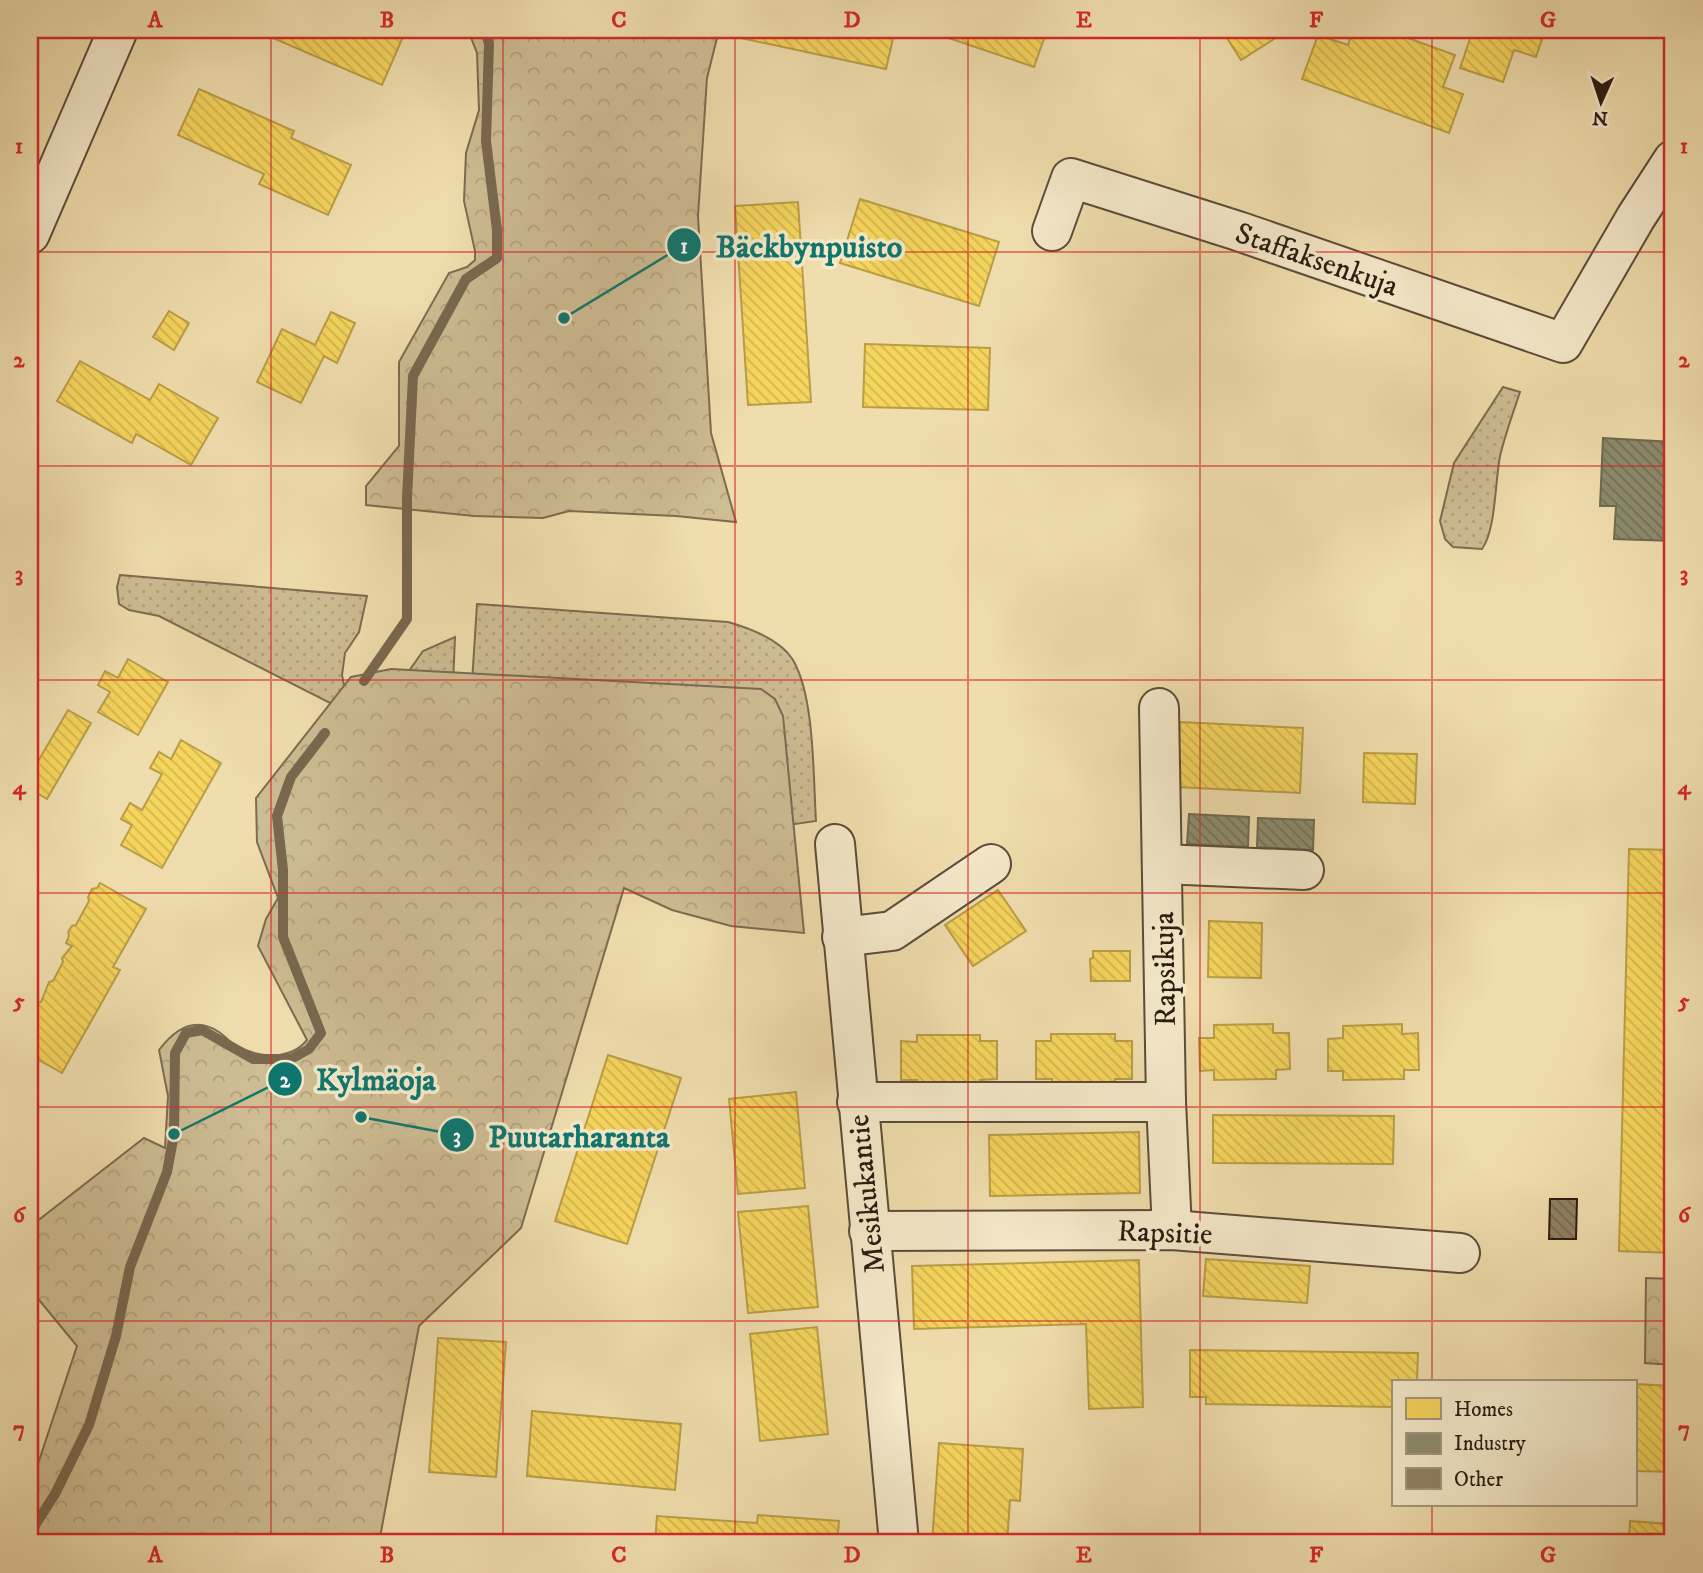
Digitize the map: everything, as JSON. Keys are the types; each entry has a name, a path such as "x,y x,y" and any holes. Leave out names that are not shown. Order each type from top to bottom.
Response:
{"street":[{"path":"30,233 118,30"},
{"name":"Staffaksenkuja","path":"1052,231 1071,178 1238,231 1563,343 1636,216 1673,160"},
{"name":"Rapsikuja","path":"1159,708 1166,1102 1172,1230"},
{"name":"Mesikukantie","path":"835,844 899,1543"},
{"path":"1162,846 1304,870"},
{"path":"842,937 892,931 991,864"},
{"path":"857,1102 1166,1102"},
{"name":"Rapsitie","path":"870,1231 1172,1230 1460,1253"}],"green space":[{"path":"468,30 719,30 707,78 698,216 711,433 736,522 569,511 543,518 474,516 366,505 366,486 399,446 399,362 449,273 467,267 475,260 464,201 466,153 479,110 477,53"},
{"path":"1503,387 1520,392 1500,456 1487,541 1482,549 1453,547 1445,539 1440,521 1454,463"},
{"path":"120,575 367,596 359,632 345,653 342,675 345,690 406,675 423,651 455,637 451,730 407,742 159,616 129,610 119,604 117,587"},
{"path":"477,604 728,622 772,640 793,660 805,695 812,738 816,821 781,826 468,746"},
{"path":"391,669 761,689 775,699 783,716 804,933 731,926 672,910 624,888 521,1228 419,1326 379,1543 30,1543 30,1488 77,1346 30,1289 36,1222 144,1138 165,1148 168,1096 159,1050 178,1031 193,1025 210,1027 237,1046 264,1055 292,1051 307,1040 258,946 266,919 278,898 257,842 256,798 351,677"},
{"path":"1646,1278 1673,1279 1673,1365 1645,1363"}],"building: Homes":[{"path":"254,30 406,30 382,85"},
{"path":"732,30 895,30 886,69 731,36"},
{"path":"935,30 1047,30 1034,67 934,33"},
{"path":"1222,30 1275,30 1279,36 1241,60"},
{"path":"1353,30 1386,30 1455,55 1443,87 1463,94 1449,133 1302,79 1318,35 1348,45"},
{"path":"1473,30 1545,30 1536,57 1514,50 1503,82 1460,68"},
{"path":"199,89 294,131 291,138 351,165 328,215 259,184 264,174 178,135"},
{"path":"860,199 999,242 979,306 840,263"},
{"path":"798,202 811,402 748,405 735,206"},
{"path":"169,311 189,323 174,350 153,337"},
{"path":"331,312 355,323 337,363 324,356 301,403 257,382 282,329 315,345"},
{"path":"865,344 990,348 988,410 863,407"},
{"path":"80,361 150,400 159,384 218,418 191,465 136,434 132,443 57,401"},
{"path":"128,659 168,682 138,735 98,712 110,692 98,685 105,671 118,678"},
{"path":"68,710 91,723 47,799 30,789 30,775"},
{"path":"1180,722 1303,728 1300,793 1177,787"},
{"path":"181,740 221,763 162,868 121,845 132,825 121,819 130,803 142,810 162,774 150,768 159,752 171,759"},
{"path":"1364,753 1417,754 1415,804 1363,802"},
{"path":"1629,849 1673,850 1673,1253 1619,1251"},
{"path":"100,883 146,909 113,967 120,970 62,1073 30,1055 30,1023 36,1014 34,1009 37,1003 41,1002 49,982 53,981 63,962 62,958 72,946 66,943 68,932 76,925 89,901 92,889 97,888"},
{"path":"998,890 1026,931 973,966 945,925"},
{"path":"1209,921 1262,923 1261,978 1208,977"},
{"path":"1093,951 1130,951 1130,981 1091,981 1090,959 1093,958"},
{"path":"1273,1024 1273,1033 1289,1033 1290,1069 1276,1070 1276,1079 1214,1080 1214,1070 1200,1071 1199,1038 1214,1038 1214,1025"},
{"path":"1402,1024 1402,1034 1418,1033 1419,1070 1404,1070 1404,1079 1343,1080 1343,1071 1328,1071 1328,1039 1343,1038 1343,1026"},
{"path":"1051,1034 1115,1034 1115,1041 1132,1041 1132,1079 1115,1079 1115,1087 1052,1088 1052,1079 1036,1079 1036,1041 1051,1041"},
{"path":"917,1035 980,1035 980,1041 997,1041 997,1079 980,1080 981,1088 917,1088 917,1080 901,1080 901,1041 917,1042"},
{"path":"608,1055 681,1078 627,1244 555,1221"},
{"path":"796,1092 805,1188 738,1194 729,1099"},
{"path":"1213,1115 1394,1116 1393,1164 1213,1163"},
{"path":"1139,1132 1140,1193 990,1196 989,1135"},
{"path":"808,1206 818,1307 748,1313 738,1212"},
{"path":"1206,1259 1310,1266 1307,1303 1203,1296"},
{"path":"1139,1260 1143,1407 1089,1409 1086,1324 914,1329 912,1266"},
{"path":"817,1327 828,1434 760,1441 750,1334"},
{"path":"438,1338 506,1342 496,1477 429,1472"},
{"path":"1190,1350 1418,1353 1417,1380 1392,1380 1392,1407 1206,1404 1206,1397 1190,1397"},
{"path":"1636,1384 1671,1386 1673,1472 1636,1471"},
{"path":"532,1411 681,1424 675,1490 527,1476"},
{"path":"939,1443 1023,1449 1020,1501 1010,1500 1007,1543 932,1543"},
{"path":"758,1515 839,1521 837,1543 655,1543 657,1516 757,1523"},
{"path":"1630,1521 1669,1524 1668,1543 1629,1543"}],"building: Industry":[{"path":"1603,438 1673,442 1673,541 1614,539 1616,506 1600,506"},
{"path":"1189,814 1249,817 1248,847 1187,844"},
{"path":"1258,818 1314,820 1313,850 1257,847"}],"building: Other":[{"path":"1550,1199 1577,1199 1576,1239 1549,1239"}],"waterway":[{"path":"364,681 407,619 407,498 413,376 466,279 497,258 497,230 486,141 489,44 485,30"},
{"path":"30,1533 55,1494 89,1425 116,1336 130,1267 167,1172 174,1134 175,1053 186,1033 202,1030 253,1059 291,1059 309,1049 321,1033 283,937 283,870 277,816 291,777 325,733"}],"place":[{"name":"Bäckbynpuisto","path":"564,318"},
{"name":"Puutarharanta","path":"361,1117"},
{"name":"Kylmäoja","path":"174,1134"}]}
